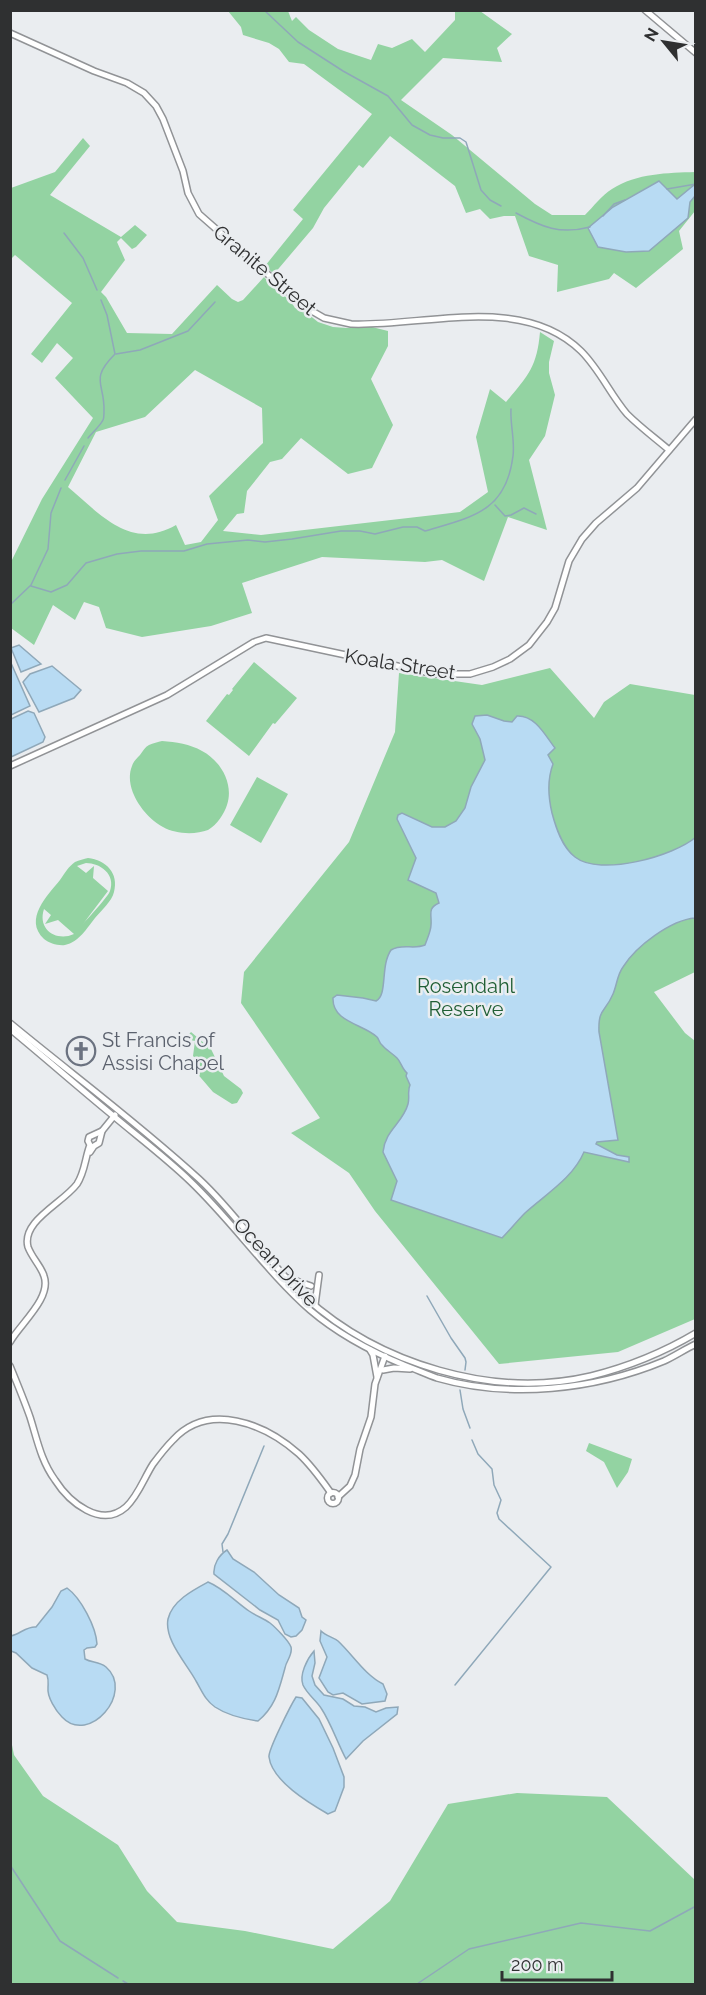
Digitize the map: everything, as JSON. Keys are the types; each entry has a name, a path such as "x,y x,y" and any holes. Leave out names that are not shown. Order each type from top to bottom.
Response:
{"street":[{"path":"645,10 696,53"},
{"name":"Granite Street","path":"10,33 94,71 127,83 151,99 163,119 183,171 188,193 199,214 311,311 332,321 351,324 486,317 511,318 538,324 561,336 580,350 601,375 627,414 669,450"},
{"name":"Koala Street","path":"10,766 149,705 254,642 266,638 435,674 470,674 493,668 529,645 555,608 569,561 582,539 592,527 637,488 696,419"},
{"name":"Ocean Drive","path":"10,1023 116,1114 205,1195 234,1226 277,1279 347,1329 387,1355 414,1369 444,1380 476,1385 521,1389 551,1388 600,1380 635,1371 665,1360 696,1344"},
{"name":"Ocean Drive","path":"10,1029 200,1180 303,1299 328,1324 370,1350 463,1376 485,1380 540,1382 591,1376 664,1350 696,1333"},
{"path":"92,1145 98,1144 97,1137 116,1114"},
{"path":"92,1145 88,1141 89,1137 97,1137"},
{"path":"10,1342 45,1290 44,1275 26,1242 29,1231 34,1223 74,1188 81,1176 92,1145"},
{"path":"315,1305 319,1275"},
{"path":"284,1276 311,1286"},
{"path":"370,1350 377,1379"},
{"path":"375,1387 387,1355"},
{"path":"10,1366 46,1465 55,1481 69,1497 92,1513 105,1515 128,1506 153,1464 175,1438 194,1424 213,1419 242,1423 276,1438 308,1462 334,1493 352,1482 355,1475 362,1441 372,1412 377,1379 387,1355"},
{"path":"383,1370 414,1369"}],"green space":[{"path":"228,11 288,11 292,21 296,17 309,30 338,49 371,60 378,44 392,48 412,39 425,52 455,20 455,11 480,11 512,34 497,48 502,62 443,58 401,100 452,135 535,204 552,215 585,215 608,192 632,180 653,175 695,172 695,211 679,231 683,249 636,288 614,273 609,279 557,292 558,265 529,256 515,216 490,219 480,209 466,213 455,186 390,136 363,168 359,165 324,208 313,228 274,274 265,266 303,219 293,210 372,114 304,64 289,62 279,49 269,43 243,35 241,27"},
{"path":"83,138 90,146 50,195 121,237 135,225 147,235 132,249 121,238 117,242 125,260 101,292 127,333 172,334 217,285 238,302 243,300 264,277 290,300 295,308 318,322 333,327 368,326 388,331 388,346 371,379 393,425 372,468 348,474 301,438 282,459 270,462 247,491 244,513 237,514 223,531 261,535 460,512 488,492 476,437 490,389 506,402 534,363 540,332 554,341 549,373 555,395 545,436 529,460 547,530 508,517 484,581 442,560 425,562 322,557 242,583 252,613 211,626 142,637 106,628 99,607 84,602 75,620 53,605 34,645 11,628 10,564 42,499 93,418 55,378 73,358 57,343 42,363 31,354 72,303 15,255 11,259 11,188 55,172","holes":["195,370 262,408 263,443 209,496 218,520 201,542 185,545 176,525 160,532 145,534 131,532 105,518 68,487 96,432 145,417"]},
{"path":"254,662 297,698 275,724 273,723 249,756 206,721"},
{"name":"Rosendahl Reserve","path":"550,668 594,718 604,702 630,684 695,695 695,972 654,992 685,1033 695,1041 695,1319 618,1352 499,1364 375,1211 349,1173 291,1133 320,1118 241,1003 244,972 349,842 395,732 399,673 482,685"},
{"path":"162,741 183,744 202,751 215,761 224,774 229,789 227,805 220,819 208,830 185,833 168,829 149,816 137,801 130,783 135,760 148,746"},
{"path":"257,777 288,794 261,843 230,825"},
{"path":"88,858 100,861 113,873 115,885 113,895 79,938 65,945 51,943 44,939 38,931 36,923 40,908 71,866 75,862","holes":["86,863 96,865 106,871 111,879 111,885 106,898 83,924 108,891 93,878 94,866 86,873 77,866","44,909 51,915 45,924 58,920 74,934 61,936 50,932 43,923"]},
{"path":"191,1032 211,1049 224,1076 241,1089 243,1093 237,1103 232,1104 213,1092 189,1064 195,1058 193,1056 195,1041 185,1039"},
{"path":"589,1443 632,1459 628,1472 617,1488 604,1462 586,1451"},
{"path":"11,1740 14,1755 43,1796 118,1845 147,1891 177,1922 245,1931 333,1949 390,1901 448,1804 517,1793 607,1797 695,1880 695,1984 11,1984"}],"water":[{"path":"659,181 677,199 694,185 695,196 690,202 688,218 649,251 626,252 598,247 588,228 613,207"},
{"path":"19,645 41,664 21,672 11,648"},
{"path":"11,663 30,706 10,715"},
{"path":"52,666 81,690 74,698 39,712 23,682 30,674"},
{"path":"28,711 34,713 45,737 43,742 11,757 11,719"},
{"path":"487,715 512,722 517,716 529,719 539,727 555,748 548,755 553,764 549,782 551,807 560,837 575,857 586,863 601,865 637,862 671,851 696,837 695,918 665,929 636,951 621,970 613,994 600,1019 599,1032 618,1140 596,1144 617,1155 629,1157 629,1162 584,1152 566,1178 525,1213 502,1238 391,1200 397,1181 383,1152 384,1144 406,1111 410,1085 407,1073 377,1037 349,1022 337,1012 333,998 337,995 376,1001 382,993 386,964 391,950 399,947 425,945 431,927 431,910 439,903 436,893 408,880 416,858 397,819 398,815 402,813 432,827 445,827 456,821 465,808 471,787 485,760 480,739 472,724 475,716"},
{"path":"227,1550 233,1559 254,1572 279,1595 299,1608 302,1617 306,1620 302,1630 296,1636 291,1637 285,1634 278,1620 260,1610 214,1574 217,1560"},
{"path":"208,1582 270,1623 291,1647 276,1697 258,1721 230,1714 212,1704 177,1652 169,1635 168,1619 178,1601"},
{"path":"67,1588 91,1621 96,1637 95,1647 84,1650 85,1659 106,1667 114,1678 115,1689 112,1701 105,1712 95,1721 84,1725 73,1724 62,1717 49,1695 47,1675 32,1668 11,1651 11,1636 36,1627 61,1591"},
{"path":"321,1631 338,1641 365,1670 383,1684 387,1694 385,1701 362,1704 343,1693 333,1695 328,1692 319,1678 327,1657 320,1641"},
{"path":"314,1651 315,1663 312,1676 315,1685 324,1695 343,1699 354,1706 365,1707 376,1712 398,1707 397,1714 363,1741 346,1759 325,1714 303,1685 304,1667"},
{"path":"296,1697 302,1698 319,1719 344,1777 344,1787 335,1811 328,1814 284,1783 272,1766 269,1757 276,1737"}],"waterway":[{"path":"264,10 298,42 388,96 412,125 430,135 460,138 466,142 481,190 490,200 501,206"},
{"path":"667,189 696,184"},
{"path":"603,216 614,204 625,200"},
{"path":"516,213 534,222 560,230 590,227"},
{"path":"64,233 83,258 97,290"},
{"path":"88,438 103,419 104,402 100,376 115,354 107,315 101,300"},
{"path":"116,354 140,350 188,331 215,302"},
{"path":"31,586 51,592 67,585 86,563 117,554 141,551 184,551 207,544 248,540 265,542 341,531 375,534 403,527 417,527 425,531 472,516 494,501 509,475 513,456 511,409"},
{"path":"65,480 84,446"},
{"path":"10,605 31,585 48,549 51,513 61,488"},
{"path":"495,505 505,516 524,508 536,514"},
{"path":"427,1296 465,1358 465,1370"},
{"path":"460,1390 463,1409 470,1428"},
{"path":"455,1685 551,1567 499,1519 497,1513 501,1500 494,1485 492,1469 478,1454 472,1440"},
{"path":"223,1552 222,1544 264,1446"},
{"path":"10,1865 60,1941 118,1978"},
{"path":"417,1984 469,1949 581,1923 650,1931 696,1906"},
{"path":"123,1981 128,1984"}],"place":[{"name":"St Francis of Assisi Chapel","path":"81,1051"}]}
